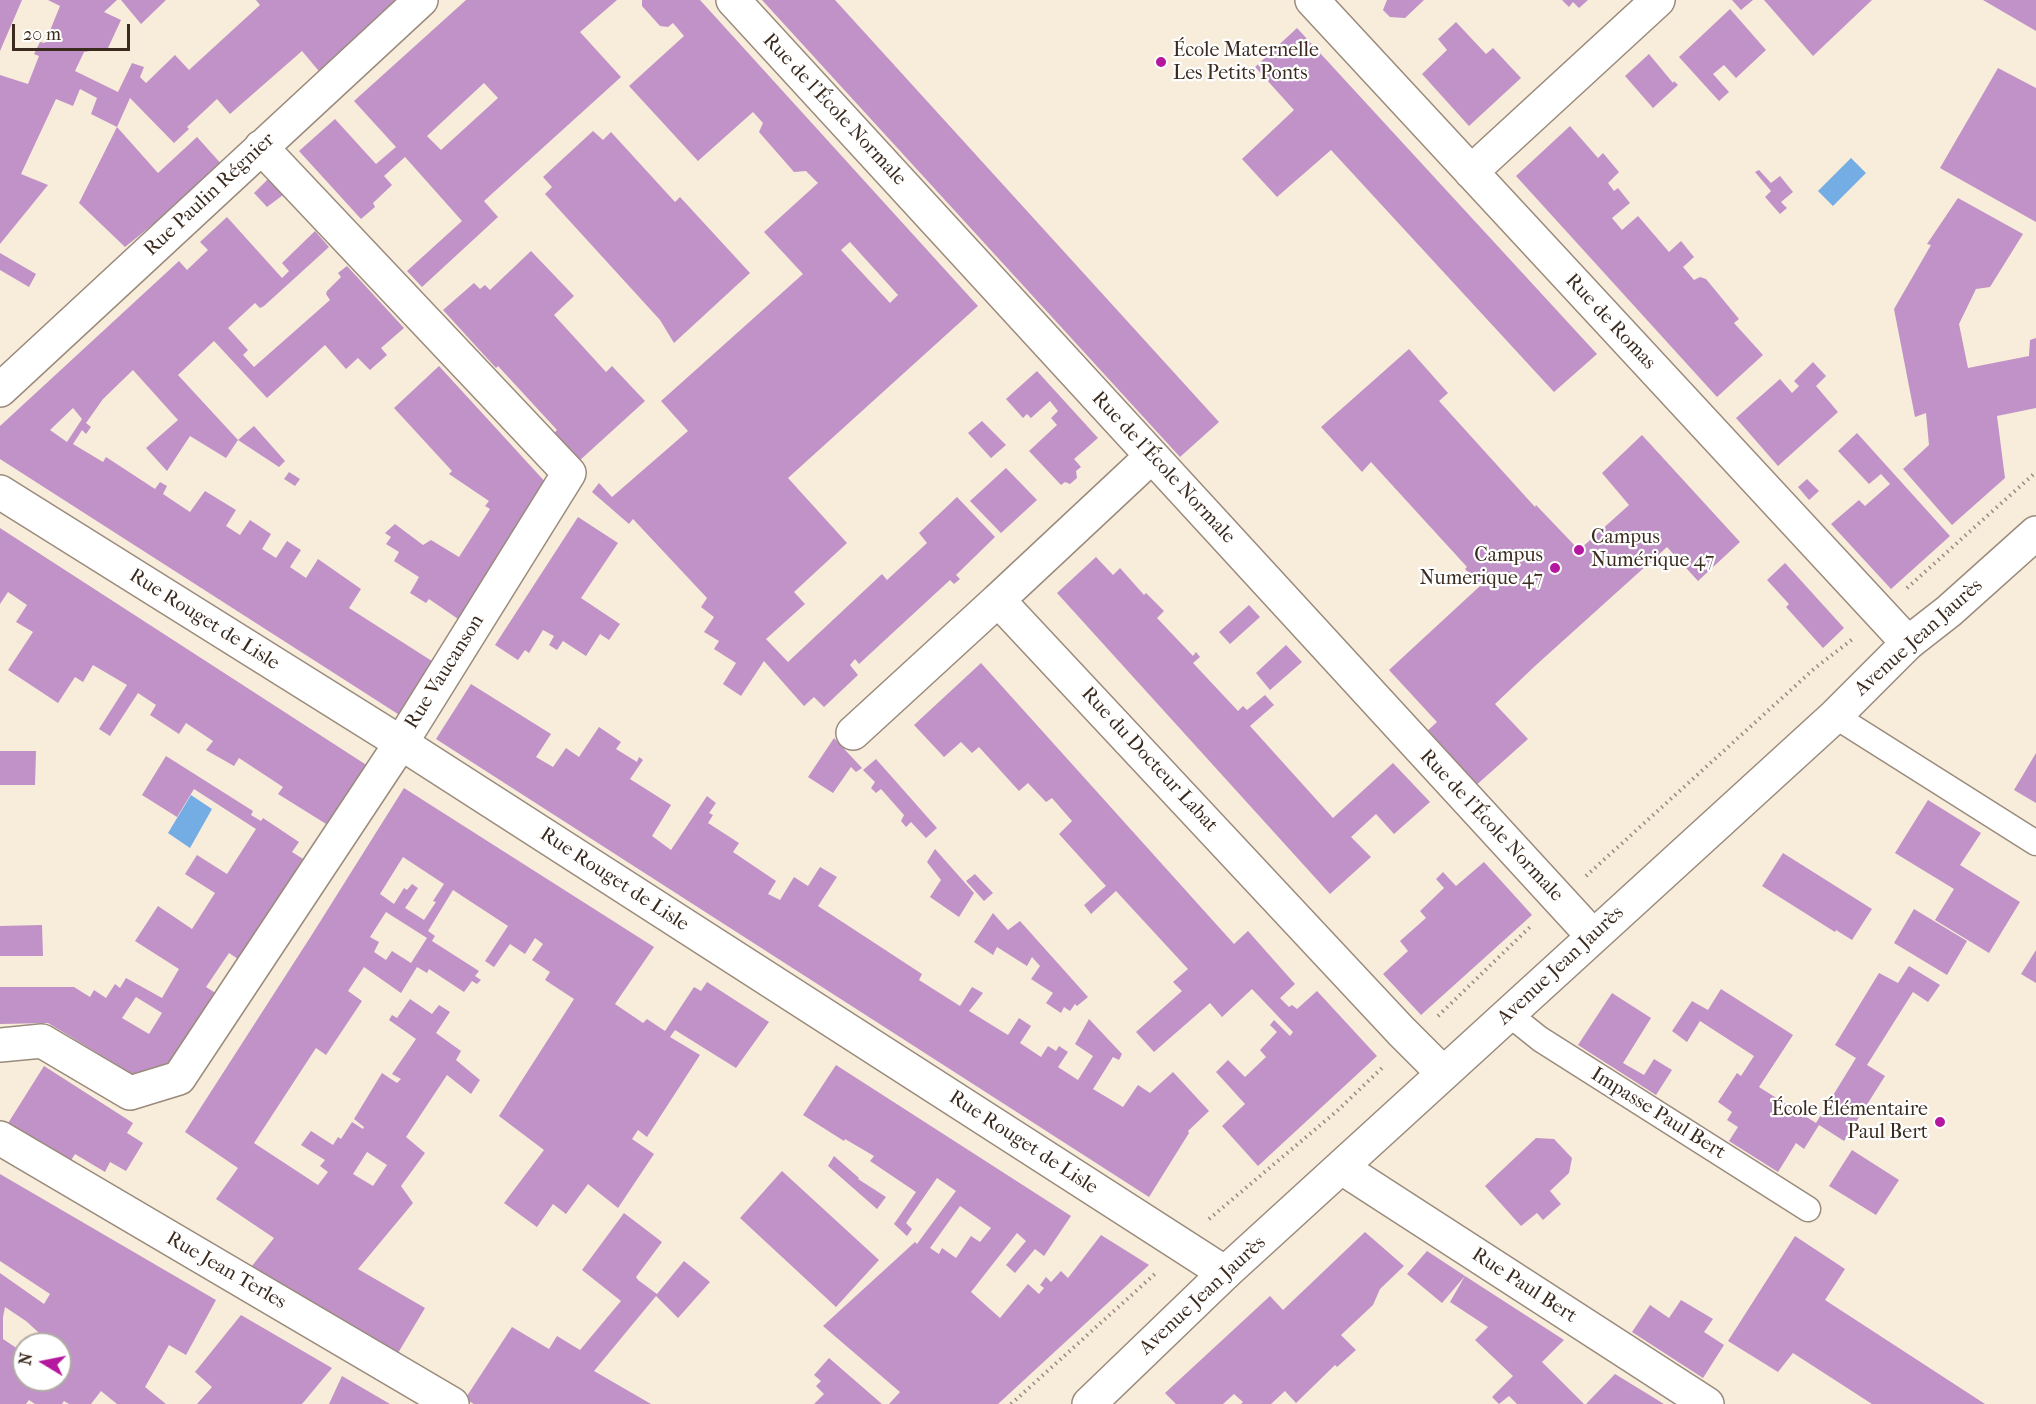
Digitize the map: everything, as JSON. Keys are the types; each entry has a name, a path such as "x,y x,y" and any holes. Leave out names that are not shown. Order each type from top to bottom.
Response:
{"street":[{"name":"Rue Paulin Régnier","path":"0,390 421,0"},
{"name":"Rue de l'École Normale","path":"733,0 1593,936"},
{"name":"Rue de Romas","path":"1312,0 1908,643"},
{"path":"1471,172 1658,0"},
{"name":"Rue Vaucanson","path":"0,1045 42,1041 130,1093 179,1078 400,743 568,473 261,147"},
{"path":"853,733 1152,456"},
{"name":"Rue Rouget de Lisle","path":"0,492 400,743 1225,1274"},
{"name":"Avenue Jean Jaurès","path":"1089,1404 1225,1274 1835,716 1908,643 1949,611 2036,532"},
{"name":"Rue du Docteur Labat","path":"998,600 1443,1073"},
{"name":"Rue Jean Terles","path":"0,1138 452,1404"},
{"name":"Rue Paul Bert","path":"1342,1168 1707,1404"}],"lane":[{"path":"1835,716 2036,843"},
{"name":"Impasse Paul Bert","path":"1510,1015 1540,1039 1808,1209"}],"path":[{"path":"1011,1404 1185,1248 1204,1223 1336,1111 1558,899 1815,668 1883,617 1908,586 2036,472"}],"water":[{"path":"1851,158 1866,173 1833,206 1818,191"},
{"path":"191,795 212,809 190,848 168,833"}],"building":[{"path":"0,0 22,0 0,51"},
{"path":"48,0 117,0 104,12 121,20 108,48 84,52 75,71 118,92 132,63 144,67 140,77 146,83 175,55 189,70 260,5 256,0 406,0 323,76 302,51 230,114 217,99 187,127 189,129 174,143 130,98 117,127 91,114 97,98 80,89 73,106 56,99 21,174 48,185 0,244 0,75 28,84 39,56 34,54 40,42 45,43 60,6"},
{"path":"121,0 166,0 141,24"},
{"path":"466,0 617,0 580,32 621,77 484,201 498,217 422,287 407,271 462,221 405,157 384,176 392,185 373,203 375,207 361,219 299,151 335,119 376,164 396,147 354,101","holes":["484,83 498,98 441,150 427,136"]},
{"path":"642,0 700,0 978,306 788,478 847,543 794,592 805,604 766,639 788,662 882,574 887,580 927,543 919,533 957,497 995,537 956,575 960,579 954,584 950,580 859,664 855,659 850,665 858,675 824,707 814,697 804,706 764,661 741,696 723,684 736,663 714,649 719,641 704,632 714,617 701,607 707,598 633,519 629,524 592,492 599,483 612,497 688,431 661,401 803,274 764,232 818,183 806,171 794,172 759,132 763,123 753,112 698,161 629,86 684,36 673,23 668,27 660,26 642,6","holes":["850,242 898,295 890,303 841,250"]},
{"path":"762,0 835,0 1219,422 1180,457"},
{"path":"1387,0 1424,0 1405,18 1390,17 1383,10"},
{"path":"1562,0 1588,0 1579,8 1573,2 1569,7"},
{"path":"1732,0 1753,0 1741,10"},
{"path":"1764,0 1872,0 1813,56"},
{"path":"1983,0 2036,0 2036,31"},
{"path":"1730,9 1766,50 1736,78 1724,65 1713,74 1729,92 1719,101 1679,57"},
{"path":"1456,22 1486,54 1493,48 1521,78 1469,126 1422,74 1447,50 1438,39"},
{"path":"1297,28 1597,354 1554,392 1331,150 1277,197 1242,159 1294,110 1255,67"},
{"path":"1649,54 1673,83 1674,81 1678,85 1653,108 1625,76"},
{"path":"1998,68 2036,88 2036,222 1940,168"},
{"path":"1570,126 1598,158 1603,153 1619,172 1608,183 1614,191 1618,188 1630,203 1612,218 1622,230 1638,216 1669,252 1681,241 1694,257 1683,267 1694,280 1700,277 1706,279 1739,319 1734,323 1763,355 1717,397 1516,176"},
{"path":"117,127 158,173 197,137 224,167 125,247 79,203"},
{"path":"593,131 603,140 611,132 675,202 680,197 750,273 674,343 660,320 545,194 552,187 543,177"},
{"path":"1759,170 1771,183 1780,176 1793,192 1781,202 1787,208 1780,214 1765,197 1771,191 1755,172"},
{"path":"268,179 283,195 267,207 254,193"},
{"path":"1958,198 2023,234 1990,287 1976,289 1959,324 1968,368 2029,356 2030,340 2036,338 2036,408 1997,416 2005,478 1952,525 1903,469 1929,445 1926,413 1915,417 1894,309 1931,245 1927,244"},
{"path":"227,217 282,278 289,271 282,263 315,231 329,247 264,306 260,308 255,303 228,328 248,350 243,355 254,367 330,300 326,294 327,291 341,277 338,273 347,266 404,328 381,348 387,355 370,370 358,358 346,369 325,345 267,398 214,341 178,375 238,440 226,458 190,436 167,471 146,448 178,420 133,370 103,399 86,423 91,427 86,434 82,430 73,444 103,462 106,457 155,489 160,482 167,486 163,494 190,512 205,491 236,510 226,526 240,535 250,520 271,534 262,549 276,558 287,541 301,550 290,567 306,578 318,559 361,589 349,608 435,663 401,716 0,459 0,426 179,261 187,270 208,250 200,242","holes":["73,408 82,419 67,442 50,430"]},
{"path":"531,251 574,296 554,315 606,372 612,366 645,401 579,461 554,433 557,430 443,310 474,283 480,289 485,285 490,290"},
{"path":"0,253 36,274 29,287 0,270"},
{"name":"Campus Numerique 47","path":"1409,349 1448,393 1439,401 1535,507 1536,505 1579,550 1629,505 1602,473 1642,435 1740,542 1698,581 1667,547 1535,666 1495,704 1528,739 1473,788 1424,734 1437,722 1389,670 1480,586 1465,569 1467,567 1371,462 1362,472 1321,427"},
{"path":"1813,362 1826,376 1816,386 1838,412 1778,466 1736,418 1780,379 1792,393 1799,386 1794,381"},
{"path":"439,366 548,485 461,621 429,599 426,603 410,593 419,577 394,561 399,552 386,544 391,537 385,533 395,524 423,545 431,540 459,557 490,509 485,506 489,501 449,474 452,471 394,408"},
{"path":"1037,371 1098,438 1074,459 1081,467 1076,471 1077,478 1070,484 1065,482 1061,485 1029,451 1057,425 1051,418 1058,411 1050,401 1031,418 1027,414 1023,418 1006,399"},
{"path":"982,421 1006,445 991,458 968,433"},
{"path":"254,426 285,461 279,467 238,440"},
{"path":"1857,433 1950,536 1891,589 1831,524 1859,500 1865,506 1890,484 1881,474 1869,484 1838,451"},
{"path":"1006,468 1037,500 1001,533 970,501"},
{"path":"289,472 300,479 295,486 284,479"},
{"path":"1807,479 1819,491 1809,500 1798,487"},
{"path":"578,517 618,543 581,598 620,624 609,640 600,634 586,656 563,641 557,650 549,645 554,636 543,630 529,653 525,650 518,660 495,645"},
{"path":"0,528 368,766 331,827 278,794 283,787 239,758 234,766 206,750 213,741 186,723 179,734 150,715 156,705 138,693 110,736 99,729 127,685 93,665 83,682 75,677 58,703 8,670 33,632 16,622 27,605 8,592 0,604"},
{"path":"1096,557 1113,575 1120,568 1144,595 1146,593 1164,611 1157,618 1193,656 1196,652 1200,657 1193,663 1238,711 1243,706 1247,710 1265,695 1274,705 1250,726 1333,818 1393,763 1430,802 1394,834 1376,814 1351,837 1371,857 1330,894 1057,593"},
{"path":"1785,563 1844,628 1823,648 1786,607 1789,604 1767,580"},
{"path":"1249,605 1260,617 1230,644 1219,632"},
{"path":"1286,645 1302,662 1270,690 1256,673"},
{"path":"981,663 1234,944 1248,931 1295,984 1280,998 1289,1007 1292,1005 1297,1009 1317,991 1377,1056 1258,1166 1222,1126 1245,1104 1216,1072 1228,1060 1245,1077 1266,1057 1260,1050 1277,1032 1270,1025 1274,1020 1290,1036 1293,1032 1252,989 1222,1017 1210,1003 1154,1052 1136,1032 1182,991 1173,982 1188,969 1116,891 1091,914 1084,905 1106,886 1059,834 1072,821 1052,798 1046,802 1028,783 1019,791 979,747 972,753 961,742 944,757 914,725"},
{"path":"471,684 551,734 536,757 553,767 566,748 579,757 599,727 621,742 616,749 637,762 639,757 643,760 630,779 671,805 652,836 671,850 707,796 716,803 709,813 713,815 708,823 739,843 733,852 776,881 768,894 780,900 794,877 808,886 820,867 837,877 818,906 922,974 919,980 960,1006 972,987 983,993 969,1011 1008,1035 1019,1018 1031,1026 1020,1043 1041,1057 1048,1046 1056,1051 1059,1046 1068,1052 1058,1067 1078,1080 1093,1056 1075,1044 1089,1019 1122,1054 1119,1060 1113,1057 1093,1089 1123,1107 1138,1085 1150,1093 1173,1072 1209,1111 1188,1131 1189,1133 1149,1197 436,739"},
{"path":"834,738 862,768 856,772 851,767 833,793 808,777"},
{"path":"0,751 36,751 35,785 0,785"},
{"path":"2036,753 2036,803 2014,790"},
{"path":"166,756 253,811 251,815 261,821 263,818 299,842 292,852 308,862 244,963 229,953 206,987 222,997 185,1056 142,1080 48,1023 0,1024 0,987 74,987 90,997 94,990 106,998 115,984 120,988 126,978 162,998 179,969 135,941 158,906 192,929 215,893 185,874 197,855 227,874 256,829 194,789 177,817 142,795","holes":["136,997 162,1013 149,1034 122,1018"]},
{"path":"876,759 937,828 926,838 911,822 906,827 901,821 904,815 881,789 876,793 871,788 875,782 863,770"},
{"path":"404,788 654,947 615,1004 643,1023 647,1019 665,1031 694,987 701,991 707,982 769,1022 736,1068 675,1030 670,1037 700,1055 647,1137 638,1130 632,1139 654,1154 618,1208 588,1184 566,1214 553,1204 537,1227 504,1203 544,1150 499,1116 574,999 545,980 550,972 532,960 543,944 535,938 525,954 510,944 494,967 485,961 508,926 453,890 428,931 435,936 432,941 479,971 475,976 481,980 477,984 472,981 464,992 429,969 427,973 417,967 401,993 364,967 348,991 362,1001 326,1055 316,1048 254,1143 318,1185 328,1172 320,1166 325,1160 301,1145 311,1131 333,1145 338,1137 341,1139 352,1122 363,1129 364,1127 354,1119 382,1073 397,1083 401,1079 392,1074 416,1039 389,1020 392,1015 397,1018 410,999 432,1014 439,1005 450,1012 436,1033 461,1051 456,1060 480,1080 471,1094 447,1075 406,1137 425,1153 401,1186 413,1203 358,1269 425,1308 395,1358 248,1271 274,1238 216,1199 238,1168 185,1132","holes":["403,857 444,884 424,920 405,908 418,888 412,884 407,890 404,888 394,904 380,894","386,912 427,938 411,963 392,951 386,960 374,952 379,942 370,937","367,1152 387,1165 373,1186 353,1174"]},
{"path":"1928,800 1981,833 1960,865 2020,902 1989,953 1935,920 1954,889 1895,853"},
{"path":"935,849 974,893 959,917 930,897 941,880 927,862"},
{"path":"1783,853 1872,909 1852,940 1836,930 1835,932 1762,886"},
{"path":"1484,862 1532,915 1421,1015 1383,974 1408,951 1400,941 1426,918 1420,911 1444,888 1436,879 1443,872 1456,886"},
{"path":"975,874 993,893 984,901 966,881"},
{"path":"1914,909 1967,941 1947,975 1894,943"},
{"path":"993,913 1008,930 1020,921 1088,997 1077,1006 1075,1004 1070,1011 1064,1007 1061,1013 1046,1003 1053,993 1031,979 1040,966 1032,957 1027,966 997,947 993,955 974,942"},
{"path":"42,925 43,956 0,956 0,926"},
{"path":"2036,950 2036,983 2021,974"},
{"path":"1909,966 1940,985 1928,1002 1913,992 1867,1065 1885,1076 1844,1141 1819,1125 1804,1149 1796,1143 1778,1172 1729,1141 1738,1127 1727,1120 1732,1112 1718,1102 1737,1073 1741,1076 1754,1056 1700,1021 1687,1042 1672,1031 1692,1001 1708,1010 1721,989 1793,1035 1759,1087 1816,1123 1856,1058 1835,1045 1879,973 1898,983"},
{"path":"1612,993 1651,1018 1623,1063 1644,1075 1654,1059 1672,1070 1656,1095 1578,1045"},
{"path":"836,1065 1071,1216 1044,1256 1035,1249 1015,1273 1006,1265 1026,1241 1017,1233 971,1292 1000,1318 1028,1284 1039,1294 1044,1288 1040,1285 1046,1277 1051,1282 1061,1271 1068,1278 1101,1235 1149,1265 998,1404 889,1404 900,1392 823,1326 915,1242 917,1244 956,1191 937,1178 906,1223 912,1229 907,1236 894,1224 916,1192 870,1161 874,1156 845,1139 844,1141 803,1115","holes":["960,1206 991,1228 980,1242 971,1236 956,1258 942,1248 939,1254 930,1248"]},
{"path":"44,1066 133,1123 127,1133 143,1143 126,1171 110,1162 105,1172 75,1154 68,1165 5,1128"},
{"path":"1536,1138 1554,1139 1572,1158 1569,1173 1550,1191 1561,1204 1543,1220 1537,1213 1521,1226 1485,1186"},
{"path":"1852,1150 1899,1180 1876,1215 1829,1186"},
{"path":"834,1156 858,1179 886,1197 877,1209 828,1166"},
{"path":"782,1171 879,1260 836,1307 740,1218"},
{"path":"0,1174 216,1300 186,1355 169,1345 145,1387 166,1404 117,1404 101,1391 91,1404 69,1404 64,1401 62,1404 35,1404 29,1400 26,1404 0,1404 0,1273 44,1304 50,1294 0,1261"},
{"path":"624,1213 662,1242 636,1277 638,1280 657,1294 684,1261 710,1282 678,1318 656,1296 594,1371 651,1404 474,1404 465,1399 512,1327 549,1349 557,1336 580,1350 621,1301 582,1270"},
{"path":"1365,1232 1404,1266 1380,1289 1373,1305 1341,1335 1356,1350 1337,1367 1335,1365 1296,1403 1285,1391 1271,1404 1241,1404 1243,1402 1234,1394 1223,1404 1176,1404 1165,1393 1270,1296 1283,1310"},
{"path":"1795,1236 1845,1269 1825,1300 1985,1404 1872,1404 1793,1353 1778,1372 1728,1341"},
{"path":"1427,1251 1465,1276 1442,1303 1407,1274"},
{"path":"1465,1276 1564,1340 1542,1362 1584,1404 1517,1404 1509,1396 1499,1404 1492,1397 1513,1376 1475,1340 1488,1327 1450,1302"},
{"path":"1681,1300 1713,1319 1704,1332 1724,1345 1703,1378 1632,1332 1650,1305 1669,1318"},
{"path":"241,1315 332,1368 302,1404 197,1404 212,1387 195,1372"},
{"path":"829,1358 882,1404 814,1404 824,1394 816,1386 821,1381 814,1375"},
{"path":"1615,1374 1664,1404 1586,1404"},
{"path":"342,1376 390,1404 329,1404"}],"place":[{"name":"École Maternelle Les Petits Ponts","path":"1161,62"},
{"name":"Campus Numérique 47","path":"1579,550"},
{"name":"Campus Numerique 47","path":"1555,568"},
{"name":"École Élémentaire Paul Bert","path":"1940,1122"}]}
